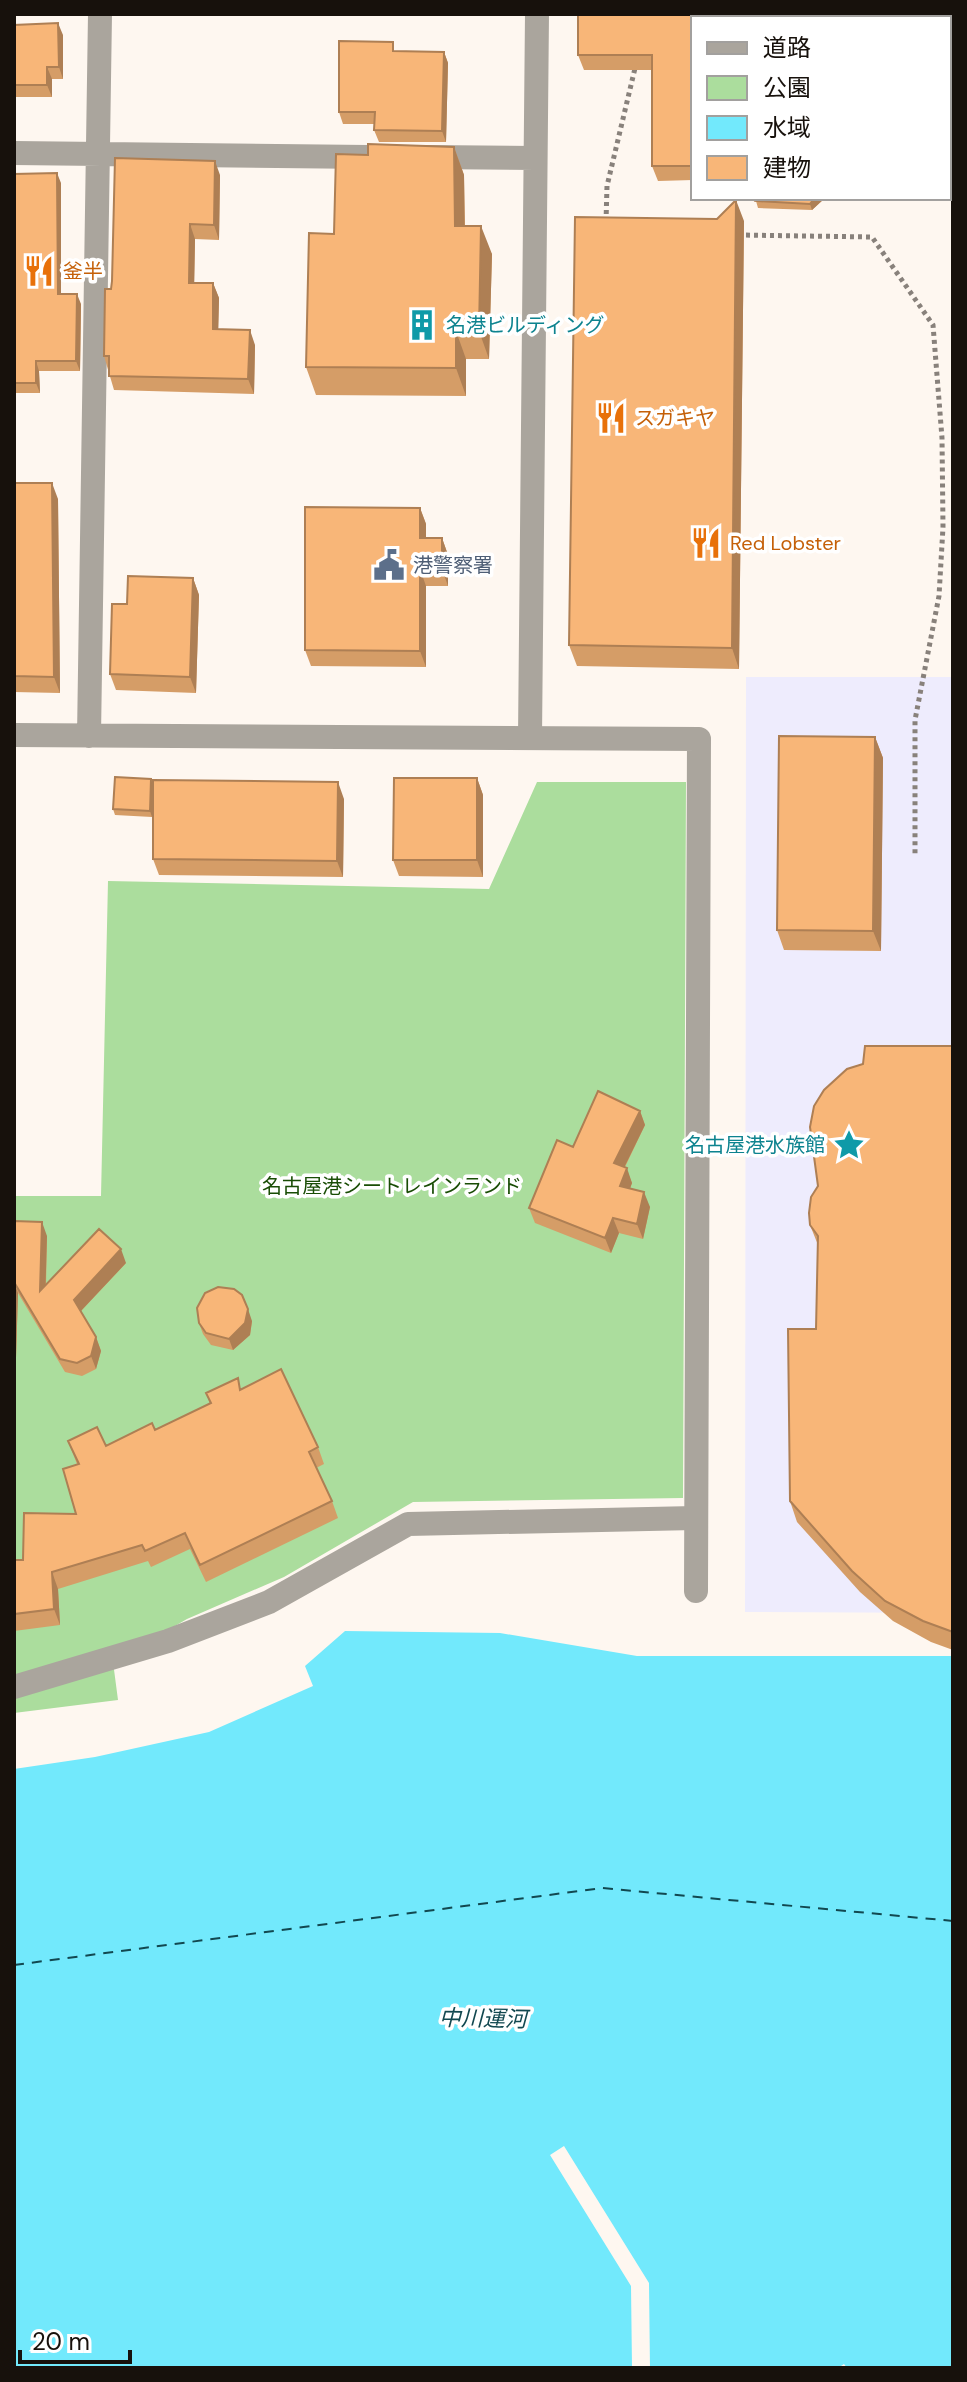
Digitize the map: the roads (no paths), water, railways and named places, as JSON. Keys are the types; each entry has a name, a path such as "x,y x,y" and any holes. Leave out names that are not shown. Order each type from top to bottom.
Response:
{"street":[{"path":"89,736 100,14"},
{"path":"530,738 537,14"},
{"path":"14,153 535,158"},
{"path":"14,735 699,739 696,1591"},
{"path":"14,1687 168,1641 269,1602 408,1524 695,1518"}],"water":[{"name":"中川運河","path":"345,1631 500,1633 637,1656 953,1656 953,2368 847,2368 844,2364 838,2368 14,2368 14,1769 95,1757 209,1732 313,1686 305,1666"}],"place":[{"name":"釜半","path":"39,271"},
{"name":"名港ビルディング","path":"422,325"},
{"name":"スガキヤ","path":"611,418"},
{"name":"Red Lobster","path":"706,543"},
{"name":"港警察署","path":"389,565"},
{"name":"名古屋港水族館","path":"849,1145"}],"park label":[{"name":"名古屋港シートレインランド","path":"392,1186"}]}
